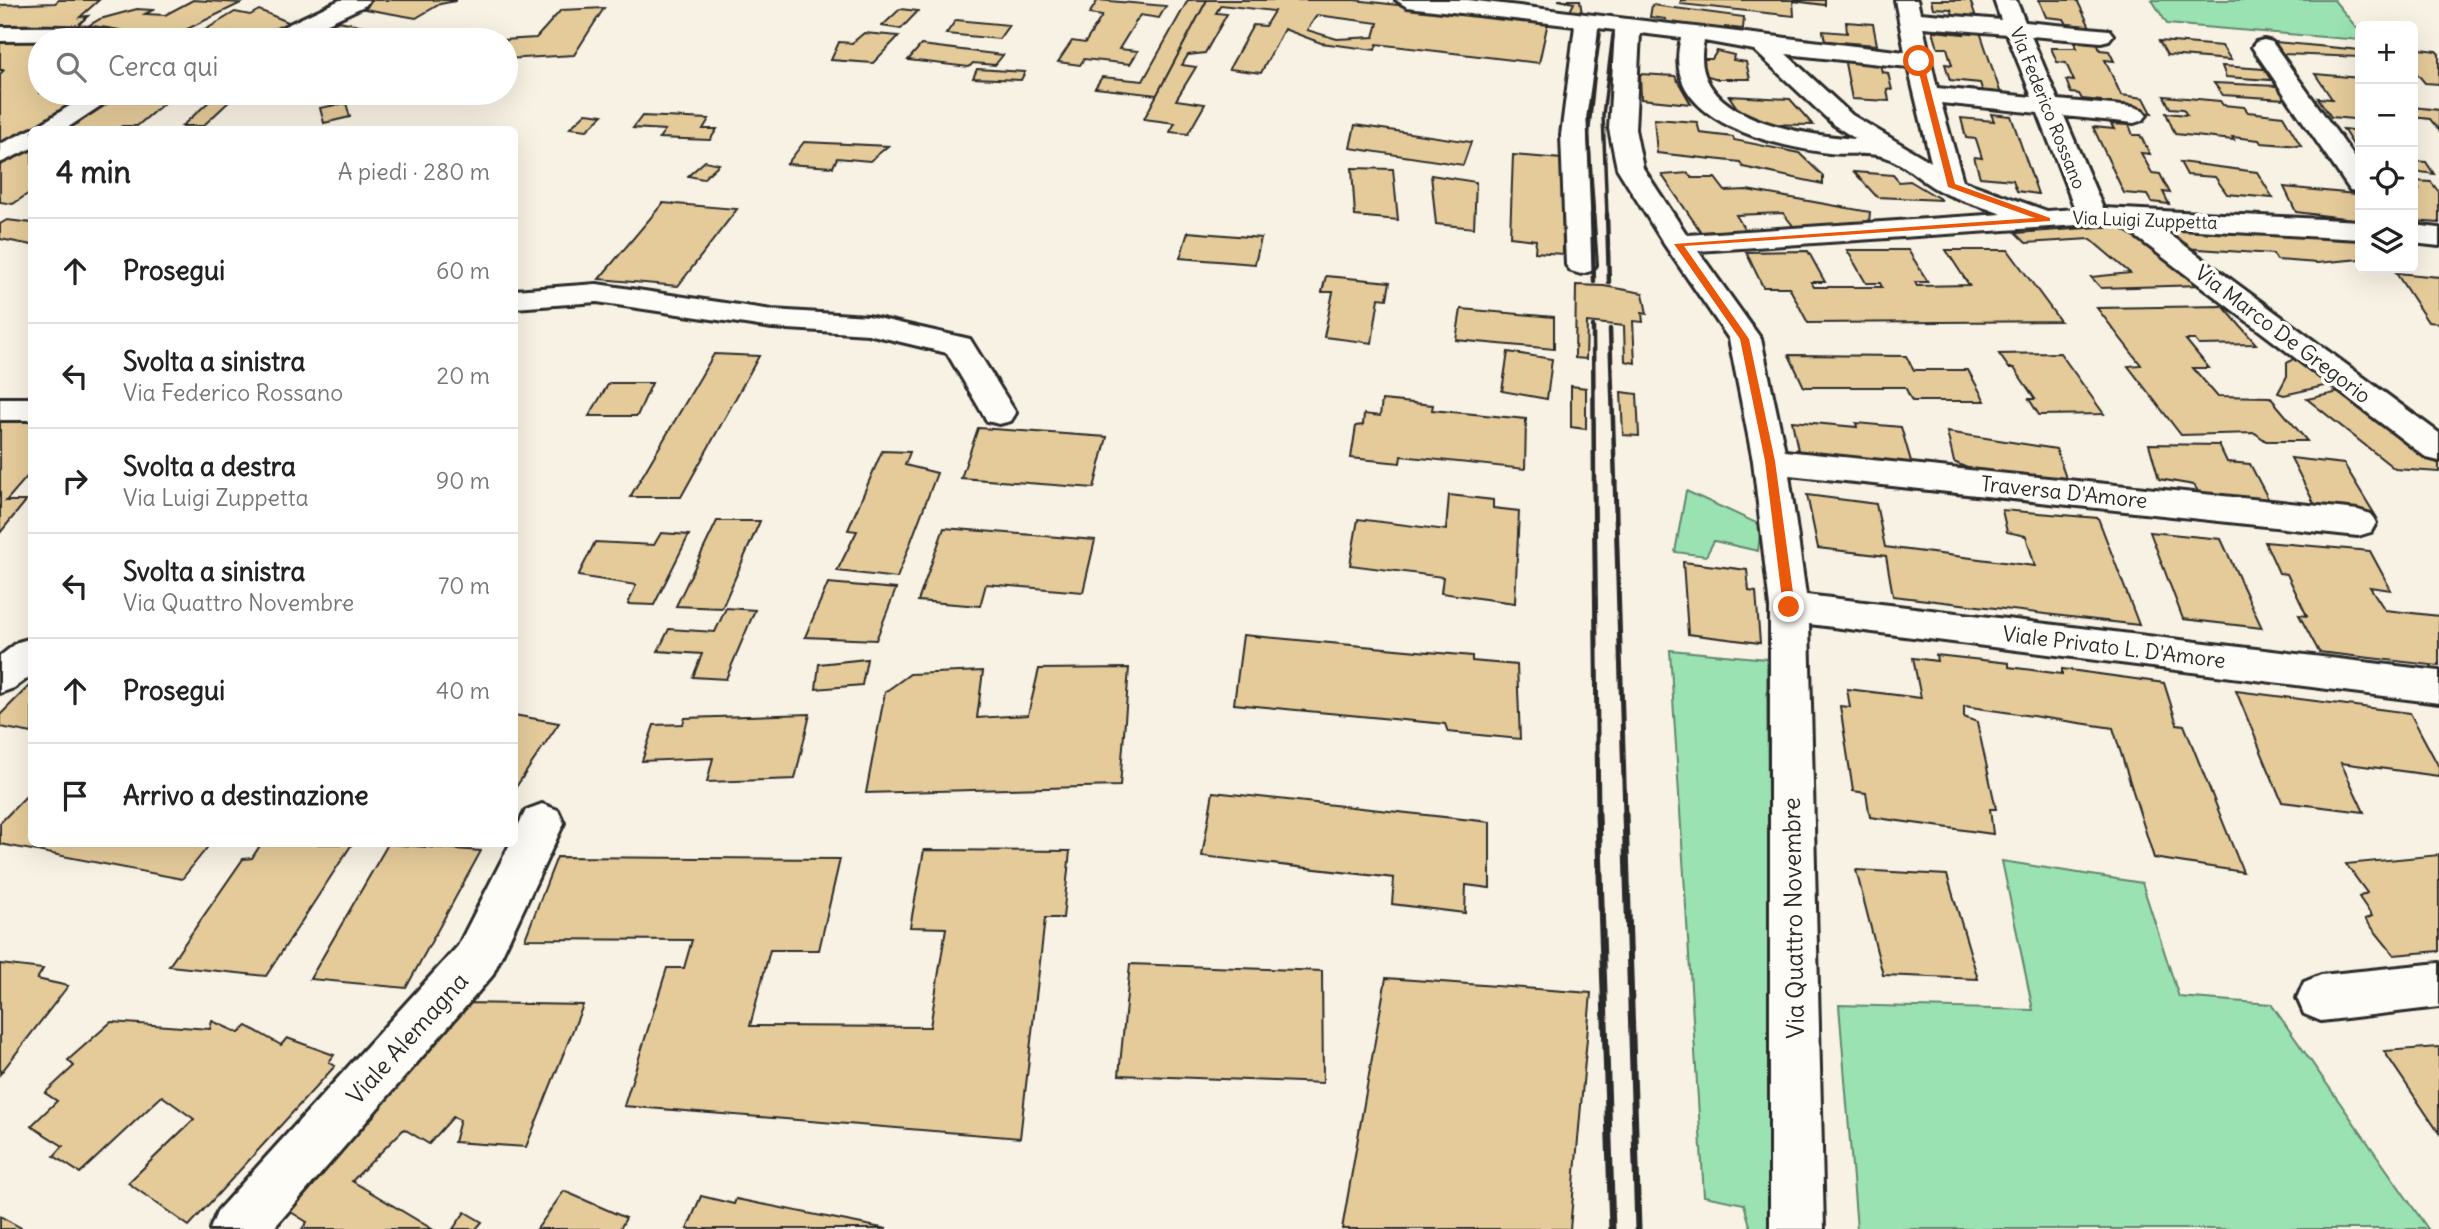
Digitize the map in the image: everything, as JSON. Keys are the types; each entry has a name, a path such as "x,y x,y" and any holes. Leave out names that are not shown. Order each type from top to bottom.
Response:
{"street":[{"path":"299,28 358,0"},
{"path":"1407,0 1694,32 1762,44 1919,61"},
{"name":"Via Federico Rossano","path":"2005,0 2092,216"},
{"path":"1951,186 1926,94 1908,10 2017,28 2101,35"},
{"path":"1581,265 1574,135 1587,20"},
{"path":"1624,24 1628,32 1622,129 1630,168 1678,244 1745,339 1770,461"},
{"path":"1694,32 1688,62 1695,81 1712,104 1739,122 1795,140 1849,148 1889,148"},
{"path":"0,34 28,34"},
{"path":"1762,44 1843,121 1951,186 2047,220"},
{"path":"2264,47 2355,177"},
{"path":"1926,94 2134,115"},
{"path":"52,126 87,105"},
{"path":"0,155 28,139"},
{"name":"Via Luigi Zuppetta","path":"1678,244 2092,216 2355,230"},
{"name":"Via Marco De Gregorio","path":"2128,217 2439,450"},
{"path":"2418,235 2439,237"},
{"path":"518,299 597,293 690,309 868,325 959,346 999,413"},
{"path":"0,410 28,409"},
{"name":"Traversa D'Amore","path":"1770,461 2358,523"},
{"name":"Via Quattro Novembre","path":"1770,461 1789,607 1797,1229"},
{"name":"Viale Privato L. D'Amore","path":"1789,607 2439,687"},
{"path":"0,677 28,656"},
{"name":"Viale Alemagna","path":"237,1229 475,961 542,823"},
{"path":"2320,998 2439,985"}],"green space":[{"path":"2152,0 2334,0 2355,26 2355,40 2167,24"},
{"path":"1686,491 1761,525 1758,551 1714,541 1706,556 1675,552"},
{"path":"1670,650 1767,659 1771,1229 1751,1229 1744,1204 1704,1196"},
{"path":"2002,861 2142,883 2179,997 2271,1004 2428,1229 1857,1229 1839,1005 2033,1010"}],"building":[{"path":"59,0 99,0 80,17 88,16 75,28 0,30 0,5 55,3"},
{"path":"193,0 241,3 189,28 85,28 100,19 137,9 153,10 145,14 165,15"},
{"path":"367,0 456,1 440,4 416,18 354,7"},
{"path":"1098,0 1166,6 1159,18 1140,15 1119,49 1138,51 1130,64 1084,59 1080,65 1058,62 1072,41 1085,43 1102,16 1089,14"},
{"path":"1188,0 1207,0 1157,95 1095,88 1102,77 1143,81"},
{"path":"1207,0 1354,0 1548,22 1539,63 1377,44 1375,50 1321,43 1284,29 1261,73 1229,69 1253,25 1265,26 1274,11 1221,5 1216,13 1227,14 1205,53 1188,55 1182,65 1196,67 1176,100 1205,104 1188,134 1170,132 1175,123 1144,119","holes":["1317,15 1378,23 1374,37 1337,39 1307,30"]},
{"path":"1558,0 1580,0 1582,14 1569,13 1574,3"},
{"path":"1681,0 1825,0 1825,5 1793,1 1794,16 1680,4"},
{"path":"1931,0 1970,0 1976,17 1953,15 1951,9 1933,8"},
{"path":"2039,0 2077,0 2090,27 2067,24 2064,19 2046,17"},
{"path":"1652,5 1744,17 1743,29 1725,27 1725,31 1665,24 1666,19 1650,17"},
{"path":"604,8 574,55 518,58 518,39 536,38 561,10"},
{"path":"900,9 918,11 901,29 882,26"},
{"path":"259,10 293,24 281,28 208,28 235,12 250,15"},
{"path":"956,20 1009,25 999,39 946,34"},
{"path":"339,21 374,28 324,28"},
{"path":"1846,22 1873,24 1877,45 1825,41 1823,31 1847,33"},
{"path":"1962,28 1979,29 2001,94 1983,92 1980,83 1950,80 1945,64 1952,65 1947,48 1938,48 1933,31 1964,34"},
{"path":"864,33 899,36 873,63 831,60 839,42 852,43"},
{"path":"6,39 28,40 28,105 77,107 42,126 28,126 28,134 0,149 0,74 4,70 0,70 0,43"},
{"path":"2074,41 2097,43 2100,50 2109,51 2114,61 2105,60 2121,95 2144,98 2152,113 2104,108 2101,101 2082,99 2079,94 2071,93 2066,80 2074,81 2066,63 2057,62 2051,48 2077,48"},
{"path":"2159,41 2222,46 2231,60 2167,55"},
{"path":"2275,42 2355,50 2355,57 2283,54"},
{"path":"921,45 1003,55 995,65 973,63 969,67 908,60"},
{"path":"2418,49 2436,51 2439,54 2439,84 2425,83 2418,75"},
{"path":"1717,51 1734,55 1733,60 1746,62 1750,79 1718,79 1705,75 1702,59 1712,59"},
{"path":"1844,58 1879,61 1882,72 1888,73 1892,90 1887,89 1889,101 1852,99"},
{"path":"2222,66 2264,69 2271,80 2226,77"},
{"path":"977,69 1025,72 1021,80 973,78"},
{"path":"1640,74 1675,76 1691,104 1641,99"},
{"path":"2315,74 2355,78 2355,122 2353,119 2331,117 2318,98 2332,99"},
{"path":"2214,83 2277,86 2286,99 2223,95"},
{"path":"1729,96 1790,99 1813,125 1748,124"},
{"path":"2164,96 2220,101 2223,105 2244,107 2248,112 2283,116 2301,146 2261,143 2259,140 2232,137 2234,140 2175,134 2166,113 2187,115 2183,109 2170,108"},
{"path":"98,105 162,105 137,126 62,126"},
{"path":"205,105 226,105 203,126 182,126"},
{"path":"347,105 350,117 324,123 320,108"},
{"path":"2418,108 2439,110 2439,130 2430,119 2418,118"},
{"path":"586,113 603,115 587,130 570,128"},
{"path":"1991,114 2011,116 2038,194 2017,191 2013,180 1980,177 1974,157 1982,158 1976,139 1966,138 1961,118 1994,121"},
{"path":"642,116 709,119 703,129 717,129 710,140 659,138 665,130 633,128"},
{"path":"1654,119 1697,122 1700,133 1733,137 1734,140 1799,153 1823,176 1823,184 1743,167 1740,162 1657,153"},
{"path":"2111,124 2129,125 2133,135 2140,135 2150,154 2141,153 2152,173 2160,174 2170,193 2163,192 2169,204 2151,202 2147,195 2124,193 2093,127 2114,129"},
{"path":"1355,125 1471,142 1463,165 1350,148"},
{"path":"2343,129 2355,130 2355,148"},
{"path":"804,142 888,146 870,161 837,158 833,167 787,164"},
{"path":"28,145 28,194 13,204 0,202 0,162"},
{"path":"1513,155 1562,159 1563,254 1535,252 1536,240 1510,237"},
{"path":"705,161 719,164 703,179 688,176"},
{"path":"2418,161 2426,162 2434,174 2418,172"},
{"path":"2180,162 2257,172 2273,198 2227,194 2215,177 2187,175"},
{"path":"1352,168 1393,169 1398,220 1355,216"},
{"path":"1854,172 1893,175 1899,182 1910,181 1942,200 1877,197"},
{"path":"1688,173 1692,178 1715,178 1725,191 1747,190 1870,212 1869,222 1794,227 1783,213 1736,215 1745,230 1701,232 1662,175"},
{"path":"1431,175 1476,182 1474,228 1436,224"},
{"path":"2418,181 2431,182 2439,192 2439,223 2418,221"},
{"path":"2284,187 2355,194 2355,219 2296,212"},
{"path":"663,203 737,209 678,286 599,279"},
{"path":"7,220 28,223 28,244 0,239 0,224"},
{"path":"2129,225 2200,285 2101,288 2091,277 2130,273 2090,239 2026,243 2016,233"},
{"path":"2164,229 2355,240 2355,259 2317,263 2277,260 2273,254 2183,248"},
{"path":"1188,232 1261,238 1255,264 1180,258"},
{"path":"1847,250 1908,250 1928,282 1915,282 1917,286 1969,285 1946,250 2008,250 2060,321 1808,323 1789,287 1763,287 1746,252 1808,251 1825,282 1811,282 1814,287 1882,287 1880,283 1866,283"},
{"path":"2396,273 2439,277 2439,323 2428,322"},
{"path":"1326,276 1390,282 1387,299 1379,298 1372,343 1324,337 1333,292 1322,292"},
{"path":"1576,285 1604,286 1643,293 1647,314 1642,313 1643,322 1633,321 1635,363 1625,361 1624,326 1587,322 1586,359 1575,358"},
{"path":"2223,306 2256,344 2199,345 2195,340 2186,340 2209,368 2193,368 2217,396 2270,397 2307,441 2266,441 2255,433 2181,435 2128,366 2141,365 2097,308"},
{"path":"1461,309 1554,317 1554,349 1456,340"},
{"path":"1508,352 1552,359 1547,399 1502,391"},
{"path":"2060,353 2104,414 2039,415 2029,399 2035,399 2014,368 2009,368 1999,354"},
{"path":"714,354 759,356 681,497 630,497"},
{"path":"1789,355 1906,356 1914,370 1968,370 1985,401 1912,401 1905,387 1804,387"},
{"path":"2298,356 2333,384 2284,395 2278,393 2287,376 2287,363"},
{"path":"609,383 652,383 637,416 589,416"},
{"path":"1571,386 1586,388 1586,429 1571,427"},
{"path":"2344,391 2439,464 2439,472 2395,469 2307,399"},
{"path":"1621,392 1637,394 1639,436 1623,435"},
{"path":"1382,400 1433,405 1432,410 1526,419 1525,469 1401,456 1400,463 1351,458 1356,426 1363,425 1364,414 1380,416"},
{"path":"28,420 28,476 6,501 26,501 0,533 0,421"},
{"path":"1792,421 1857,427 1856,423 1901,427 1912,465 1799,455"},
{"path":"978,428 1107,437 1094,488 961,478"},
{"path":"1947,432 2056,449 2067,481 1969,469 1954,462"},
{"path":"2149,444 2219,445 2227,462 2250,464 2272,506 2202,498 2194,485 2159,479"},
{"path":"882,451 910,452 905,465 937,473 897,578 837,571 857,531 848,530"},
{"path":"2291,458 2344,464 2377,518 2317,509"},
{"path":"1449,495 1493,500 1493,508 1519,511 1515,603 1441,593 1443,577 1350,565 1358,519 1446,530"},
{"path":"1807,495 1876,504 1885,547 2035,566 2026,536 2007,532 2002,510 2098,518 2139,625 1893,596 1886,556 1818,548"},
{"path":"717,521 760,521 722,608 676,606"},
{"path":"944,528 1095,540 1083,592 986,584 980,606 918,601"},
{"path":"2150,532 2221,539 2262,628 2183,619"},
{"path":"661,533 689,535 654,605 628,604 636,585 578,576 595,542 654,545"},
{"path":"2265,542 2370,551 2391,590 2370,587 2385,610 2439,616 2439,666 2319,652 2299,615 2307,616 2287,574 2279,573"},
{"path":"1683,562 1747,570 1749,591 1756,592 1760,643 1688,634"},
{"path":"828,583 896,589 876,640 805,637"},
{"path":"726,608 755,610 726,679 693,677 702,654 658,651 669,629 715,632"},
{"path":"1243,635 1472,656 1472,661 1517,665 1520,739 1448,732 1445,724 1234,704"},
{"path":"1936,655 2009,663 2009,667 2062,674 2062,669 2164,683 2177,724 2184,725 2243,872 2154,858 2113,728 1964,706 1964,717 1977,722 1996,809 1990,809 1993,834 1870,817 1866,793 1853,791 1840,706 1850,707 1847,689 1921,698 1913,658 1937,661"},
{"path":"867,659 862,685 816,689 819,664"},
{"path":"1129,668 1120,786 866,793 885,692 910,674 983,671 977,718 1028,715 1039,669"},
{"path":"28,687 28,732 0,727 0,715"},
{"path":"2236,691 2410,713 2439,767 2439,776 2341,763 2364,812 2282,802"},
{"path":"810,714 795,779 707,782 713,758 642,761 654,725 683,724 685,718"},
{"path":"518,716 559,723 518,784"},
{"path":"1213,792 1490,822 1490,888 1466,885 1465,913 1392,904 1394,878 1202,856"},
{"path":"28,794 28,847 208,847 182,879 0,844 0,823"},
{"path":"259,847 350,847 266,976 169,966 243,859 252,858"},
{"path":"386,847 481,851 406,988 310,979"},
{"path":"924,850 1070,851 1063,918 1045,918 1020,1138 624,1106 667,968 684,968 692,940 525,939 557,857 840,859 819,950 770,950 750,1026 930,1027 946,928 910,927"},
{"path":"2439,855 2439,951 2394,955 2365,919 2372,916 2359,897 2367,893 2346,864"},
{"path":"1856,870 1947,875 1978,979 1883,975"},
{"path":"0,964 43,969 37,979 68,986 0,1074"},
{"path":"1130,964 1322,971 1323,1083 1119,1075"},
{"path":"1386,978 1591,993 1570,1229 1342,1229"},
{"path":"465,1003 583,1005 526,1147 454,1142 460,1120 453,1117 429,1144 404,1129 352,1181 432,1229 302,1229 307,1222 286,1209 305,1179 440,1036"},
{"path":"212,1021 239,1033 247,1026 281,1045 287,1038 334,1055 329,1062 335,1066 189,1226 128,1183 194,1119 162,1096 80,1173 54,1156 63,1146 31,1126 57,1101 45,1093 74,1066 68,1060 111,1022 210,1029"},
{"path":"2439,1047 2439,1133 2384,1051"},
{"path":"564,1191 626,1218 620,1229 537,1229"},
{"path":"701,1196 734,1204 736,1199 887,1229 687,1229"},
{"path":"465,1212 482,1222 476,1229 453,1229"},
{"path":"0,1216 23,1229 0,1229"}],"railway":[{"path":"1592,215 1588,117 1600,34"},
{"path":"1607,215 1603,115 1613,35"},
{"path":"1592,214 1594,282"},
{"path":"1607,214 1609,283"},
{"path":"1593,326 1594,483"},
{"path":"1610,329 1615,483"},
{"path":"1594,481 1598,815"},
{"path":"1615,481 1625,815"},
{"path":"1598,814 1612,1229"},
{"path":"1625,814 1638,1229"}],"route":[{"path":"1789,607 1770,461 1745,339 1678,244 2047,220 1951,186 1919,61"}]}
